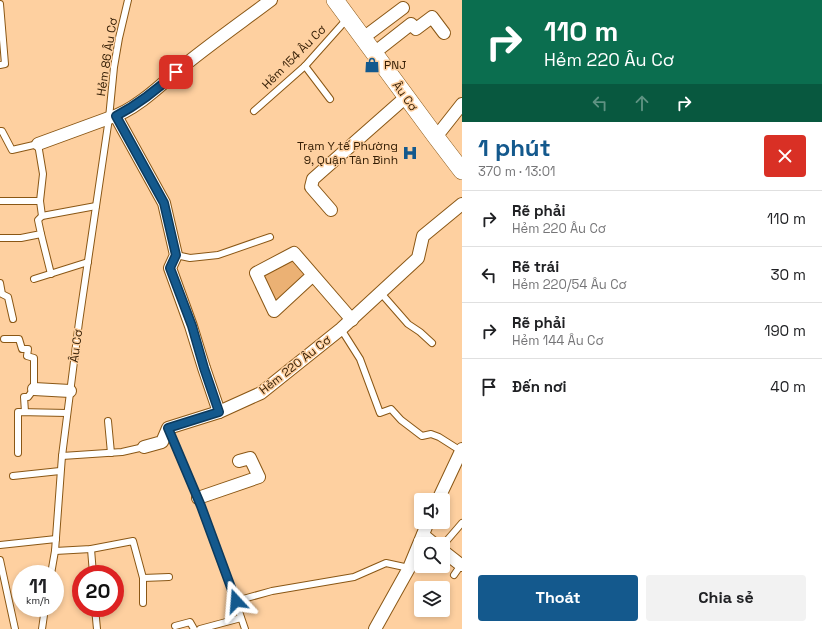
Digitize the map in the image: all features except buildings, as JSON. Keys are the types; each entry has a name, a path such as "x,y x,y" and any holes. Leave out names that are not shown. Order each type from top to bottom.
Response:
{"main road":[{"name":"Âu Cơ","path":"342,6 363,38 462,171"}],"street":[{"path":"38,144 113,117 136,105 176,72 271,0"},
{"path":"363,38 403,8"},
{"path":"374,53 411,24 416,29 432,17 444,32"},
{"path":"331,210 311,187 313,179 406,97"},
{"path":"436,137 462,104"},
{"path":"113,117 164,203 176,255 170,268 192,326 219,412"},
{"name":"Hẻm 220 Âu Cơ","path":"168,428 219,412 261,393 352,320 380,292 418,258 423,236 462,204"},
{"path":"313,275 274,310 256,274 294,253 352,320"},
{"path":"34,389 70,391"},
{"path":"144,447 162,442 168,428"},
{"path":"441,493 461,450"},
{"path":"198,498 259,476 250,458 239,461"},
{"path":"375,629 409,568 425,529"},
{"path":"450,560 458,570"}],"lane":[{"name":"Hẻm 86 Âu Cơ","path":"113,117 114,67 128,0"},
{"path":"0,4 5,64 0,65"},
{"name":"Hẻm 154 Âu Cơ","path":"254,111 305,66 342,6"},
{"path":"305,66 330,99"},
{"name":"Âu Cơ","path":"53,565 56,539 60,471 67,413 96,206 113,117"},
{"path":"0,132 2,131 12,150 38,144 44,174 40,201 42,216"},
{"path":"0,201 40,201"},
{"path":"50,274 38,220 42,216 96,206"},
{"path":"0,238 21,238 40,234"},
{"path":"176,255 190,258 218,255 270,237"},
{"path":"34,278 88,262"},
{"path":"0,283 2,294 8,297 13,319"},
{"path":"380,292 408,324 432,343"},
{"path":"341,329 360,359 380,413 391,409 401,420 422,436 431,434 461,450"},
{"path":"4,339 19,339 22,349 28,350 27,356 34,358 34,389 28,397 24,397 25,412"},
{"path":"18,453 18,412 67,413"},
{"path":"108,421 111,453"},
{"path":"168,428 198,498 236,601 244,629"},
{"path":"62,456 122,452 144,447"},
{"path":"13,476 60,471"},
{"path":"450,537 462,523"},
{"path":"0,545 56,539"},
{"path":"55,551 91,549 133,541 143,578 143,603"},
{"path":"91,549 92,565"},
{"path":"0,560 15,629"},
{"path":"236,601 272,591 354,577 386,563 409,568"},
{"path":"143,578 169,577"},
{"path":"42,629 44,617"},
{"path":"96,617 97,629"},
{"path":"200,629 241,618"},
{"path":"175,626 190,622 194,629"}],"shaded area":[{"path":"292,257 307,275 275,301 262,275"}],"place":[{"name":"PNJ","path":"372,65"},
{"name":"Trạm Y tế Phường 9, Quận Tân Bình","path":"410,153"}],"route":[{"path":"176,72 136,105 116,116 164,203 176,255 170,268 192,326 219,412 168,428 201,506 236,601"}]}
